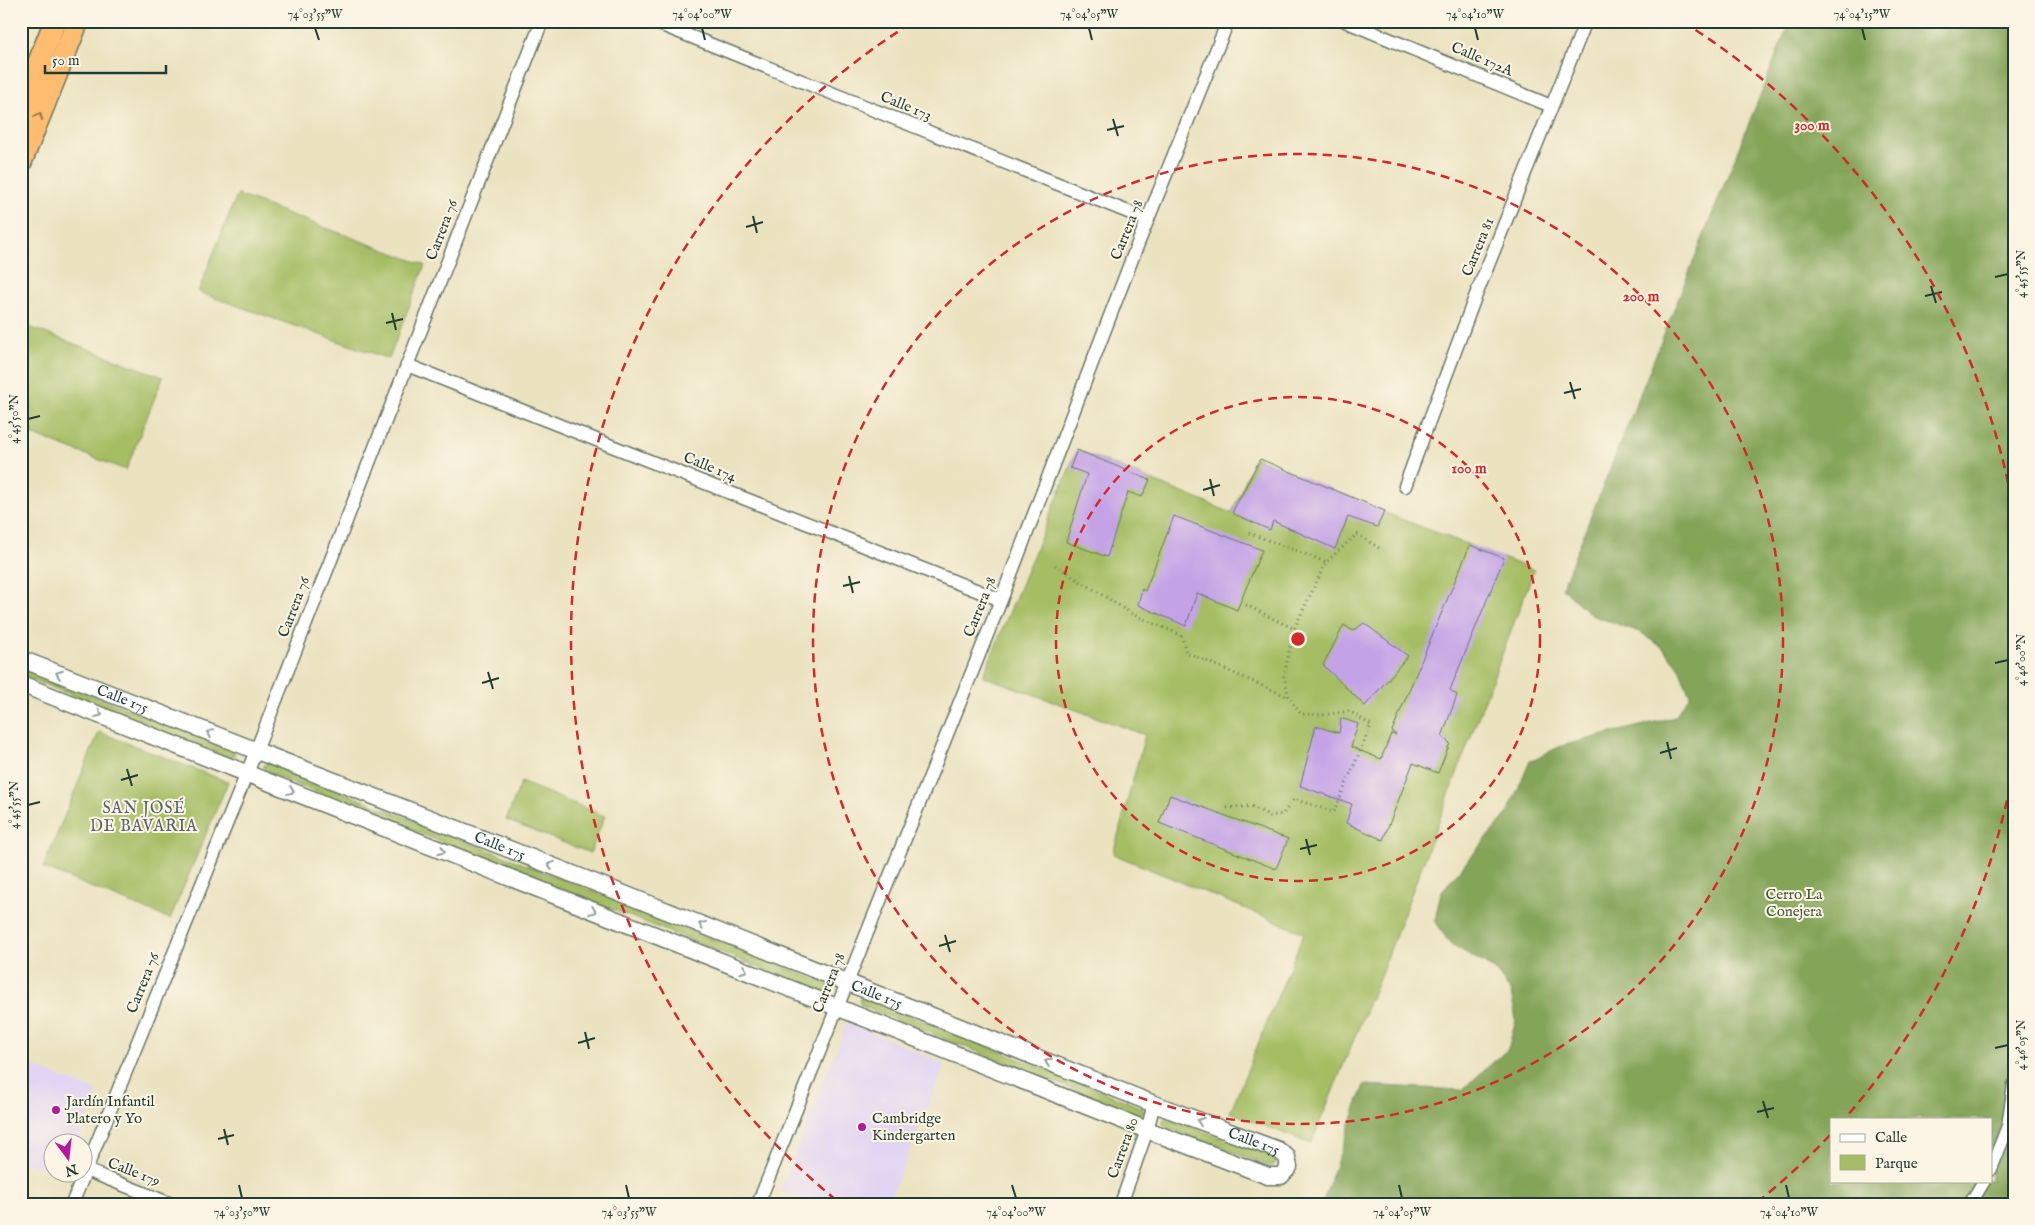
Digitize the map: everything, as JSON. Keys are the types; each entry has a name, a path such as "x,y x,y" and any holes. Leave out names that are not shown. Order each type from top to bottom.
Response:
{"highway":[{"path":"21,107 55,21"},
{"path":"21,162 78,21"}],"street":[{"name":"Carrera 76","path":"92,1155 256,751 542,21"},
{"name":"Calle 173","path":"652,21 1148,220"},
{"name":"Carrera 78","path":"758,1204 1001,600 1148,220 1228,21"},
{"name":"Calle 172A","path":"1345,21 1551,106"},
{"name":"Carrera 81","path":"1405,486 1474,300 1586,21"},
{"name":"Calle 174","path":"406,365 1001,600"},
{"name":"Calle 175","path":"21,659 624,894 1154,1104 1278,1150 1287,1157 1289,1167 1281,1176 1268,1176 1147,1130 21,684"},
{"path":"1992,1166 2008,1126 2014,1085"},
{"name":"Carrera 80","path":"1121,1204 1147,1130 1154,1104"},
{"name":"Calle 179","path":"92,1172 171,1204"},
{"name":"Carrera 76","path":"72,1204 81,1182"},
{"path":"1970,1204 1983,1182"}],"path":[{"path":"1249,533 1326,562"},
{"path":"1227,808 1251,806 1270,816 1283,814 1294,799 1334,812 1371,725 1349,711 1323,715 1301,714 1289,698 1284,676 1294,629 1326,562 1358,534 1379,548"},
{"path":"1055,565 1134,615 1181,635 1186,652 1289,698"},
{"path":"1246,605 1294,629"}],"shaded area":[{"name":"Cambridge Kindergarten","path":"847,1022 945,1064 888,1204 811,1204 780,1191"},
{"name":"Jardín Infantil Platero y Yo","path":"21,1062 98,1091 83,1132 42,1132 42,1169 21,1161"}],"green space":[{"name":"Cerro La Conejera","path":"1790,21 2014,21 2014,1204 1322,1204 1364,1085 1462,1090 1508,1049 1516,1020 1511,992 1494,969 1449,943 1435,920 1441,892 1507,814 1530,761 1561,746 1675,717 1690,695 1679,668 1662,647 1640,632 1591,615 1562,588"},
{"path":"238,195 425,265 389,359 198,292"},
{"path":"21,324 163,377 126,470 21,430"},
{"path":"1077,450 1232,513 1255,457 1396,517 1534,570 1384,966 1311,1144 1230,1112 1304,933 1113,854 1145,735 983,676"},
{"path":"21,667 233,750 235,755 230,758 21,675"},
{"path":"99,732 228,782 170,919 43,868"},
{"path":"268,763 830,985 832,991 826,994 265,772 263,766"},
{"path":"521,782 605,816 590,853 506,820"},
{"path":"864,998 1141,1107 1143,1112 1138,1115 862,1006 859,1000"},
{"path":"1166,1118 1274,1157 1276,1163 1270,1166 1165,1127 1162,1121"}],"building":[{"path":"1077,450 1150,480 1142,497 1128,492 1107,557 1066,542 1087,474 1070,468"},
{"path":"1260,459 1385,511 1377,527 1348,517 1335,549 1273,521 1270,530 1232,513"},
{"path":"1174,516 1262,550 1237,610 1197,593 1186,626 1138,605 1142,589 1145,591"},
{"path":"1470,545 1504,558 1450,690 1457,695 1442,737 1450,743 1438,773 1413,763 1383,840 1346,823 1352,804 1300,786 1316,726 1339,733 1341,718 1358,724 1351,747 1381,759 1391,734 1396,735 1392,731"},
{"path":"1364,623 1408,656 1365,706 1323,665 1344,625 1353,631"},
{"path":"1170,795 1288,839 1276,869 1159,823"}],"place":[{"name":"Jardín Infantil Platero y Yo","path":"56,1110"},
{"name":"Cambridge Kindergarten","path":"862,1127"}],"district":[{"name":"SAN JOSÉ DE BAVARIA","path":"144,818"}]}
